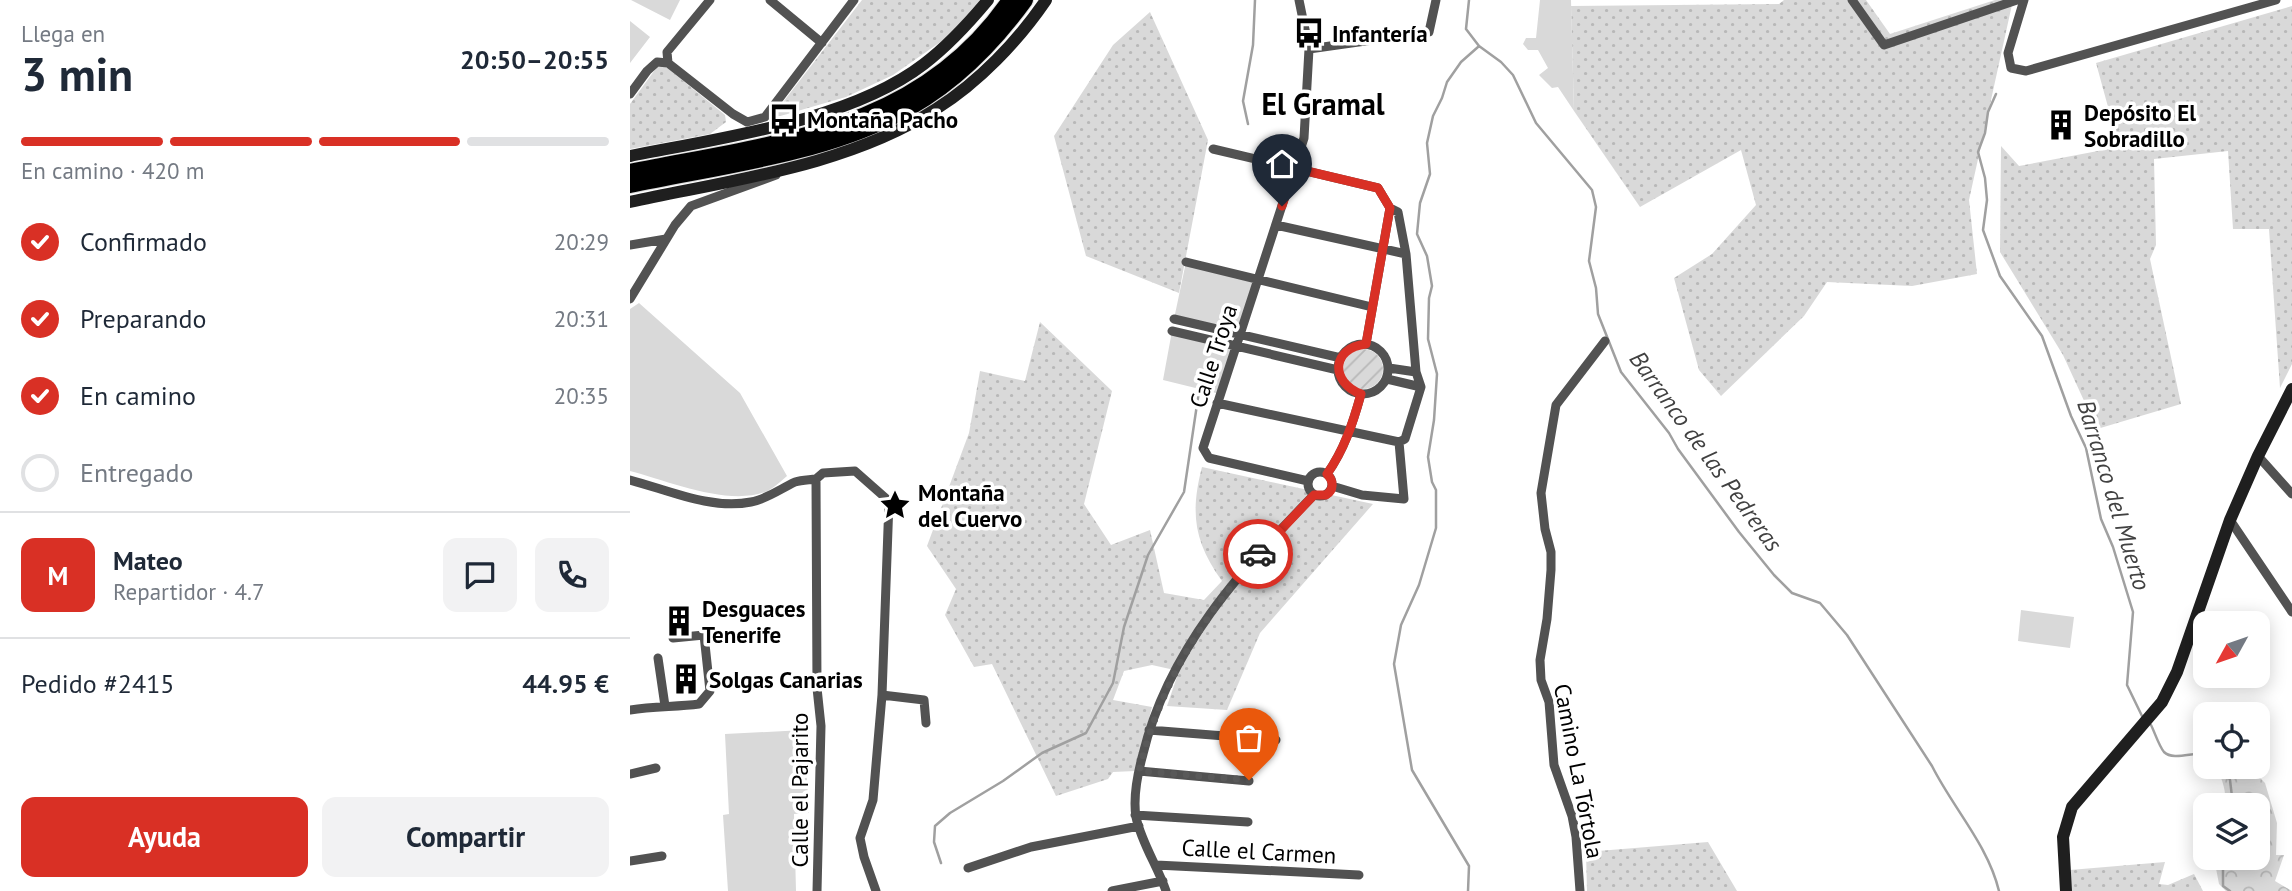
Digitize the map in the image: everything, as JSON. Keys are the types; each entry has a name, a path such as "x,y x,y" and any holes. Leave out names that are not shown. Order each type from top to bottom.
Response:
{"highway":[{"path":"630,172 813,133 887,107 943,72 975,44 1010,0"},
{"path":"630,185 772,156 844,137 894,116 933,93 968,65 1005,27 1025,0"}],"street":[{"path":"668,62 667,52 710,0"},
{"path":"770,0 822,43"},
{"path":"630,94 657,62 668,62 747,122 765,117 854,0"},
{"path":"630,156 807,118 883,89 922,65 959,34 988,0"},
{"path":"630,202 838,155 870,142 937,109 985,70 1032,20 1046,0"},
{"name":"Calle Troya","path":"1299,0 1309,49 1304,138 1203,448 1209,457 1308,481"},
{"path":"1309,49 1429,32 1436,0"},
{"path":"1853,0 1884,45 2017,0"},
{"path":"2024,0 2008,52 2011,68 2026,71 2276,0"},
{"path":"1213,149 1378,188 1390,208 1398,212 1406,254 1416,372 1421,387 1405,439 1399,442 1217,403"},
{"path":"630,299 666,239 691,206 766,180 797,165"},
{"path":"1366,344 1390,208"},
{"path":"1276,225 1406,254"},
{"path":"630,245 666,239"},
{"path":"1186,262 1372,307"},
{"path":"1174,319 1340,358"},
{"path":"1172,331 1338,370"},
{"name":"Camino La Tórtola","path":"1580,891 1576,837 1572,816 1554,765 1549,702 1541,680 1540,660 1551,570 1551,552 1541,493 1556,405 1605,341"},
{"path":"1366,344 1378,349 1386,358 1389,368 1387,379 1374,392 1361,394 1348,389 1338,370 1340,358 1345,351 1356,345 1366,344"},
{"path":"1389,368 1416,372"},
{"path":"1387,379 1421,387"},
{"path":"1327,474 1337,460 1361,394"},
{"path":"2066,891 2063,837 2072,807 2161,702 2177,672 2230,520 2258,456 2290,395"},
{"path":"1332,486 1362,495 1404,499 1399,442"},
{"path":"2258,456 2292,494"},
{"path":"630,480 705,501 727,504 751,502 773,495 797,481 817,479 823,473 855,471 888,501 882,695 873,800 860,838 876,891"},
{"path":"1112,891 1164,886 1135,815 1139,771 1149,730 1176,667 1229,587 1270,539 1314,495 1326,495 1332,486 1327,474 1316,473 1308,481 1309,489 1314,495"},
{"name":"Calle el Pajarito","path":"817,479 817,688 821,726 817,891"},
{"path":"2230,520 2292,612"},
{"path":"630,708 699,704 710,691 704,635 673,638"},
{"path":"658,657 660,706"},
{"path":"882,695 925,699 926,723"},
{"path":"1149,730 1276,740"},
{"path":"630,774 656,768"},
{"path":"1139,771 1249,780"},
{"path":"1135,815 1248,822"},
{"path":"968,868 1031,846 1139,826"},
{"path":"630,861 662,856"},
{"name":"Calle el Carmen","path":"1156,865 1359,875"}],"green space":[{"path":"631,0 680,0 670,20"},
{"path":"862,0 980,0 949,36 893,75 846,97 770,119"},
{"path":"1540,0 1571,0 1574,111 1558,87 1552,88 1539,75 1548,68 1538,50 1528,50 1523,44 1526,38 1536,38"},
{"path":"1784,0 1866,0 1890,34 1995,0 2013,0 1969,200 1977,274 1912,286 1827,282 1804,316 1721,396 1699,370 1674,278 1712,254 1756,205 1741,150 1640,207 1574,111 1571,6 1779,4"},
{"path":"2292,6 2292,364 2280,388 2269,229 2233,229 2228,151 2154,159 2156,245 2150,259 2181,404 2097,429 2063,355 2000,252 2001,146 2019,166 2119,147 2096,63"},
{"path":"1150,12 1208,140 1179,293 1086,256 1054,136 1113,45"},
{"path":"630,21 650,37 630,63"},
{"path":"665,66 725,115 726,122 710,134 630,149 630,104 657,67"},
{"path":"1186,262 1258,279 1240,334 1174,319"},
{"path":"639,303 740,393 787,476 774,487 750,496 733,496 679,486 630,471 630,309"},
{"path":"1040,322 1112,391 1084,504 1111,545 1150,530 1164,593 1204,600 1222,581 1205,553 1197,527 1196,499 1202,467 1373,504 1260,633 1227,710 1167,706 1179,671 1152,665 1124,671 1113,700 1152,707 1135,771 1113,772 1108,779 1056,796 992,664 974,667 945,615 956,589 927,546 969,433 980,371 1025,381"},
{"path":"1172,331 1236,346 1220,394 1163,380"},
{"path":"1363,349 1377,355 1383,369 1377,383 1363,389 1349,383 1343,369 1349,355"},
{"path":"2021,610 2074,617 2070,648 2018,641"},
{"path":"804,730 809,813 794,814 796,891 728,891 723,815 729,814 725,734"},
{"path":"2221,779 2261,779 2268,793 2224,793"},
{"path":"2270,800 2277,823 2276,855 2284,855 2275,881 2292,891 2226,891 2219,884 2216,870 2270,870"},
{"path":"1708,842 1737,891 1587,891 1586,852"},
{"path":"2165,862 2159,884 2168,885 2194,874 2203,891 2071,891 2070,870"}],"waterway":[{"path":"1248,124 1243,101 1253,45 1255,0"},
{"name":"Barranco de las Pedreras","path":"1469,0 1466,29 1479,46 1501,62 1513,75 1536,123 1592,190 1596,207 1589,261 1596,288 1598,314 1621,372 1774,575 1792,593 1820,603 1847,635 1979,842 1999,891"},
{"path":"1468,891 1469,866 1412,770 1394,664 1401,625 1419,585 1436,528 1436,490 1428,457 1437,374 1428,339 1432,286 1427,256 1417,234 1420,203 1430,174 1427,143 1433,116 1447,82 1461,62 1478,47"},
{"name":"Barranco del Muerto","path":"1996,94 1988,112 1985,133 1978,152 1987,200 1983,230 2000,276 2042,336 2071,416 2086,448 2101,519 2113,547 2133,612 2127,685 2142,716"},
{"path":"941,863 934,842 935,826 950,813 1003,781 1042,753 1086,733 1113,683 1124,627 1148,555 1184,492 1199,391"},
{"name":"Barranco del Muerto","path":"2151,725 2162,749 2168,755 2193,754"},
{"name":"Barranco del Muerto","path":"2229,779 2232,793"},
{"name":"Barranco del Muerto","path":"2223,870 2223,886 2230,891"}],"way so far":[{"path":"1249,780 1139,771 1149,730 1176,667 1229,587 1258,554"}],"place":[{"name":"Infantería","path":"1309,33"},
{"name":"Montaña Pacho","path":"784,119"},
{"name":"Depósito El Sobradillo","path":"2061,125"},
{"name":"Montaña del Cuervo","path":"895,505"},
{"name":"Desguaces Tenerife","path":"679,621"},
{"name":"Solgas Canarias","path":"686,679"}],"district":[{"name":"El Gramal","path":"1323,103"}],"route":[{"path":"1258,554 1314,495 1326,495 1331,490 1332,483 1327,474 1337,460 1353,423 1361,394 1348,389 1341,380 1338,370 1340,358 1345,351 1356,345 1366,344 1390,208 1378,188 1294,168 1282,206"}]}
